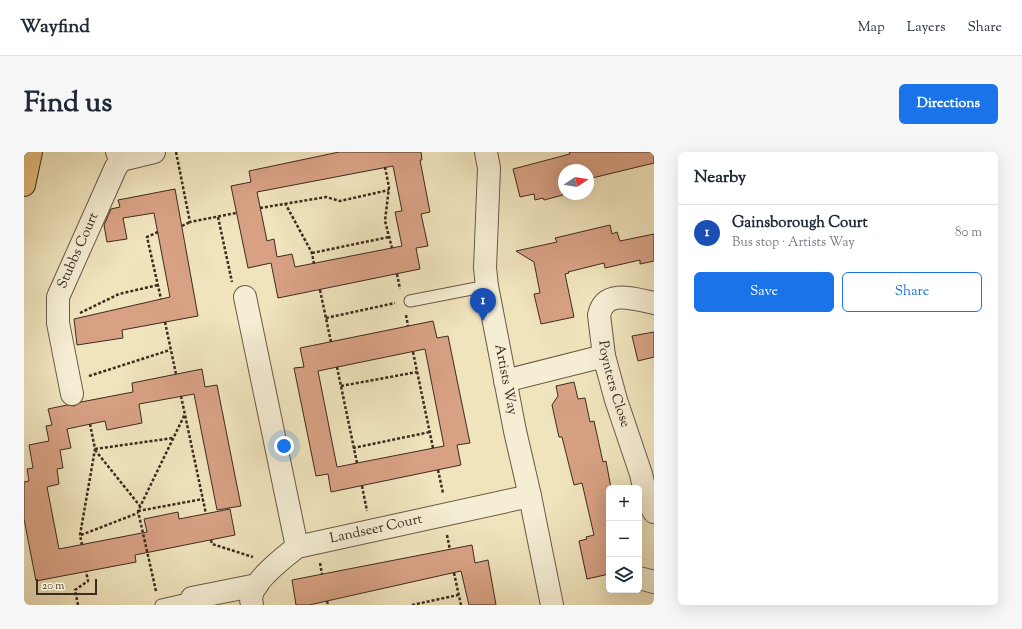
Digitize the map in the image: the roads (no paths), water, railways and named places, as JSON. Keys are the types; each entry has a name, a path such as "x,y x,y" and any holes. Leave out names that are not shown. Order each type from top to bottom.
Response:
{"main road":[{"path":"24,185 31,152"}],"street":[{"name":"Stubbs Court","path":"72,394 58,323 58,297 116,168 119,156 154,152"},
{"name":"Artists Way","path":"486,152 489,168 485,268 487,286 515,431 552,605"},
{"path":"245,297 297,546"},
{"name":"Poynters Close","path":"654,303 626,297 611,299 604,303 599,316 604,356 616,400 641,474 646,496 654,512"},
{"path":"505,381 604,356"},
{"name":"Landseer Court","path":"254,595 277,564 297,546 530,496"},
{"path":"642,579 654,582"},
{"path":"192,598 254,595"}],"lane":[{"path":"410,302 487,286"},
{"path":"159,601 192,598"}],"place":[{"name":"Gainsborough Court","path":"483,321"}]}
